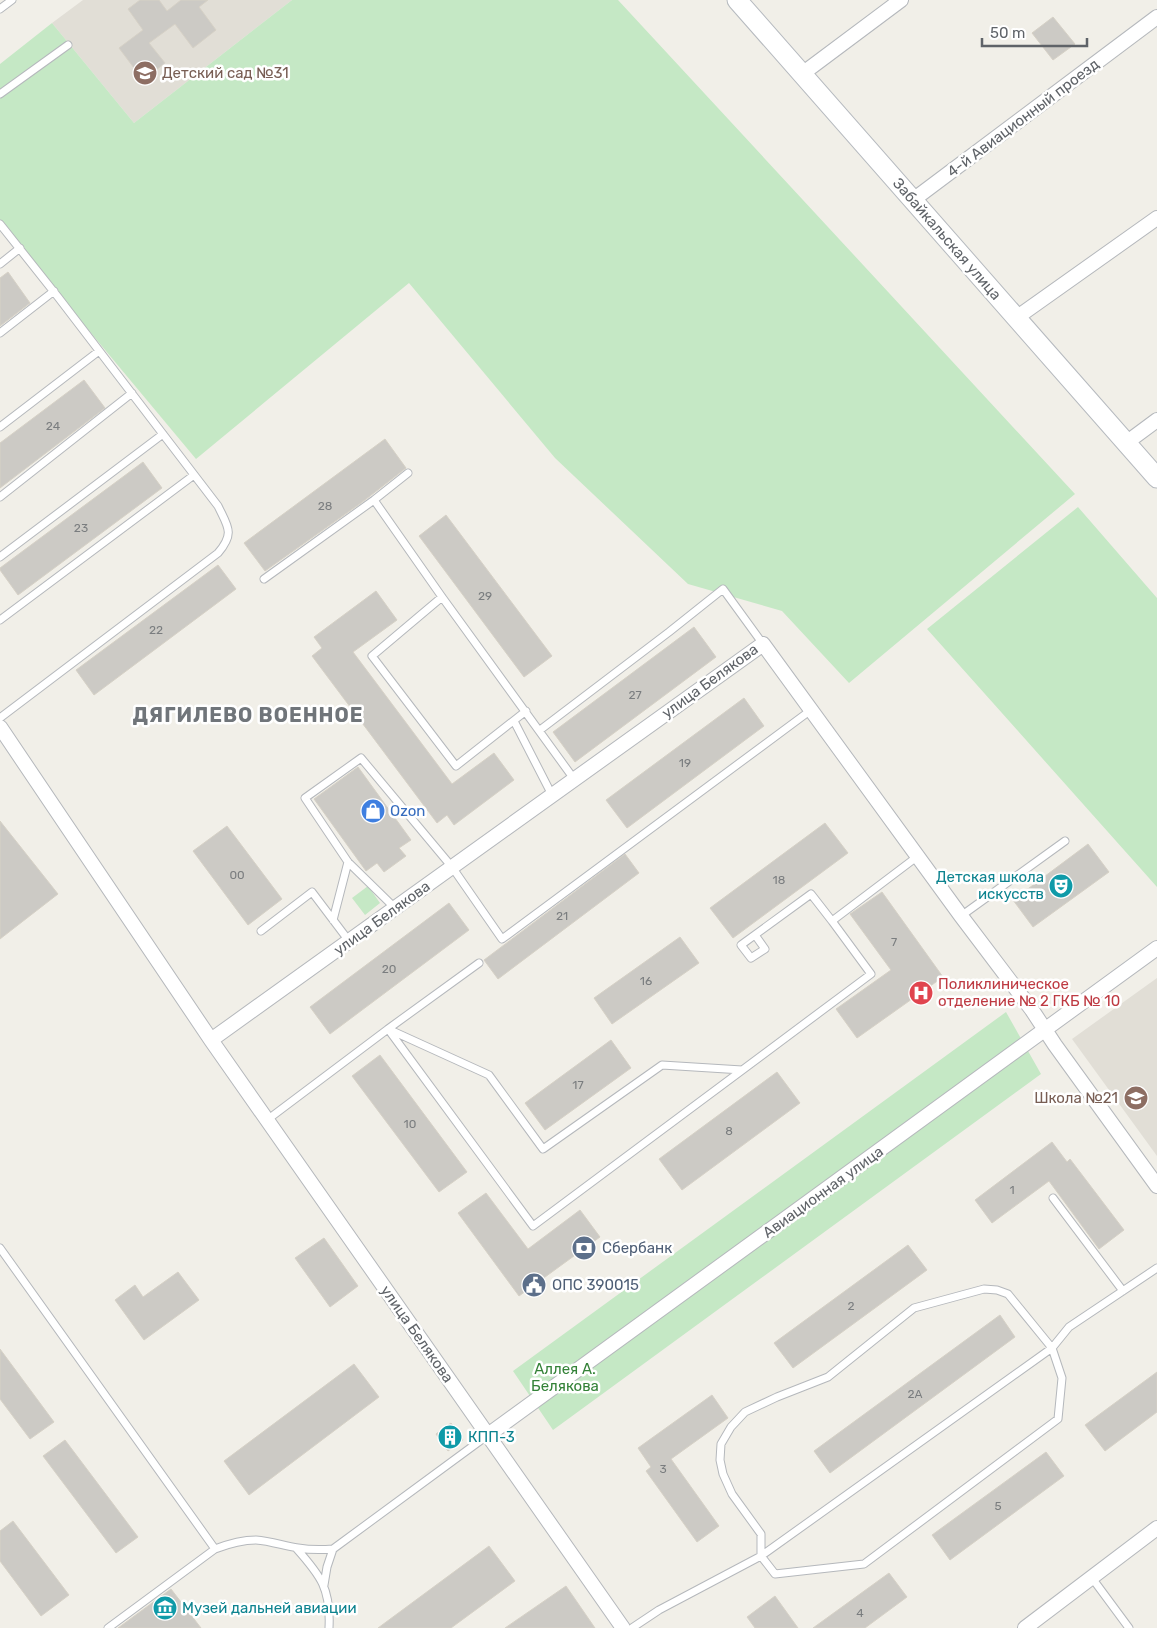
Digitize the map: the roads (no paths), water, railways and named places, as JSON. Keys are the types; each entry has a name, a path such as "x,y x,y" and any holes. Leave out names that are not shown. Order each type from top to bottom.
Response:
{"street":[{"name":"Забайкальская улица","path":"737,0 1157,478"},
{"path":"802,74 901,0"},
{"name":"4-й Авиационный проезд","path":"912,200 1157,17"},
{"path":"1016,318 1157,218"},
{"path":"1126,443 1157,420"},
{"name":"улица Белякова","path":"211,1040 763,644 961,916 1032,1010 1157,1186"},
{"name":"улица Белякова","path":"0,727 211,1040 623,1628"},
{"name":"Авиационная улица","path":"488,1435 1157,948"},
{"path":"1025,1628 1157,1528"}],"lane":[{"path":"0,9 12,0"},
{"path":"0,94 68,45"},
{"path":"0,224 54,291 218,506 228,528 227,543 218,553 0,718"},
{"path":"0,264 20,248"},
{"path":"0,332 54,291"},
{"path":"0,427 99,351"},
{"path":"0,497 132,393"},
{"path":"0,557 163,434"},
{"path":"264,579 408,474"},
{"path":"0,618 194,475"},
{"path":"374,500 574,779"},
{"path":"540,730 723,589 763,644"},
{"path":"442,597 372,656 456,766 526,711"},
{"path":"395,908 348,862 305,798 361,758 452,867 502,939 811,710"},
{"path":"514,721 552,795"},
{"path":"961,916 1066,842"},
{"path":"832,921 918,856"},
{"path":"333,920 348,862"},
{"path":"261,931 312,892 349,941"},
{"path":"388,1029 533,1226 871,974 812,894 755,936"},
{"path":"267,1120 479,963"},
{"path":"388,1029 489,1075 543,1149 662,1065 742,1070"},
{"path":"1053,1198 1123,1291"},
{"path":"0,1248 215,1549"},
{"path":"632,1628 659,1610 761,1556 1052,1348 1069,1327 1157,1268"},
{"path":"984,1289 998,1290 1008,1294 1052,1348 1062,1378 1058,1419 864,1564 775,1574 761,1556 761,1534 732,1494 722,1474 720,1460 721,1444 731,1427 745,1412 828,1377 914,1308 984,1289"},
{"path":"324,1585 327,1567 333,1550 488,1435"},
{"path":"108,1628 215,1549 233,1542 254,1540 275,1542 311,1550 333,1550"},
{"path":"296,1548 313,1567 324,1585 330,1612 329,1628"},
{"path":"1092,1578 1129,1628"}],"place":[{"name":"Детский сад №31","path":"145,73"},
{"name":"Ozon","path":"373,811"},
{"name":"Детская школа искусств","path":"1061,886"},
{"name":"Поликлиническое отделение № 2 ГКБ № 10","path":"921,993"},
{"name":"Школа №21","path":"1136,1098"},
{"name":"Сбербанк","path":"584,1248"},
{"name":"ОПС 390015","path":"534,1285"},
{"name":"КПП-3","path":"450,1437"},
{"name":"Музей дальней авиации","path":"165,1608"}],"district":[{"name":"ДЯГИЛЕВО ВОЕННОЕ","path":"248,715"}],"park label":[{"name":"Аллея А. Белякова","path":"565,1378"}]}
